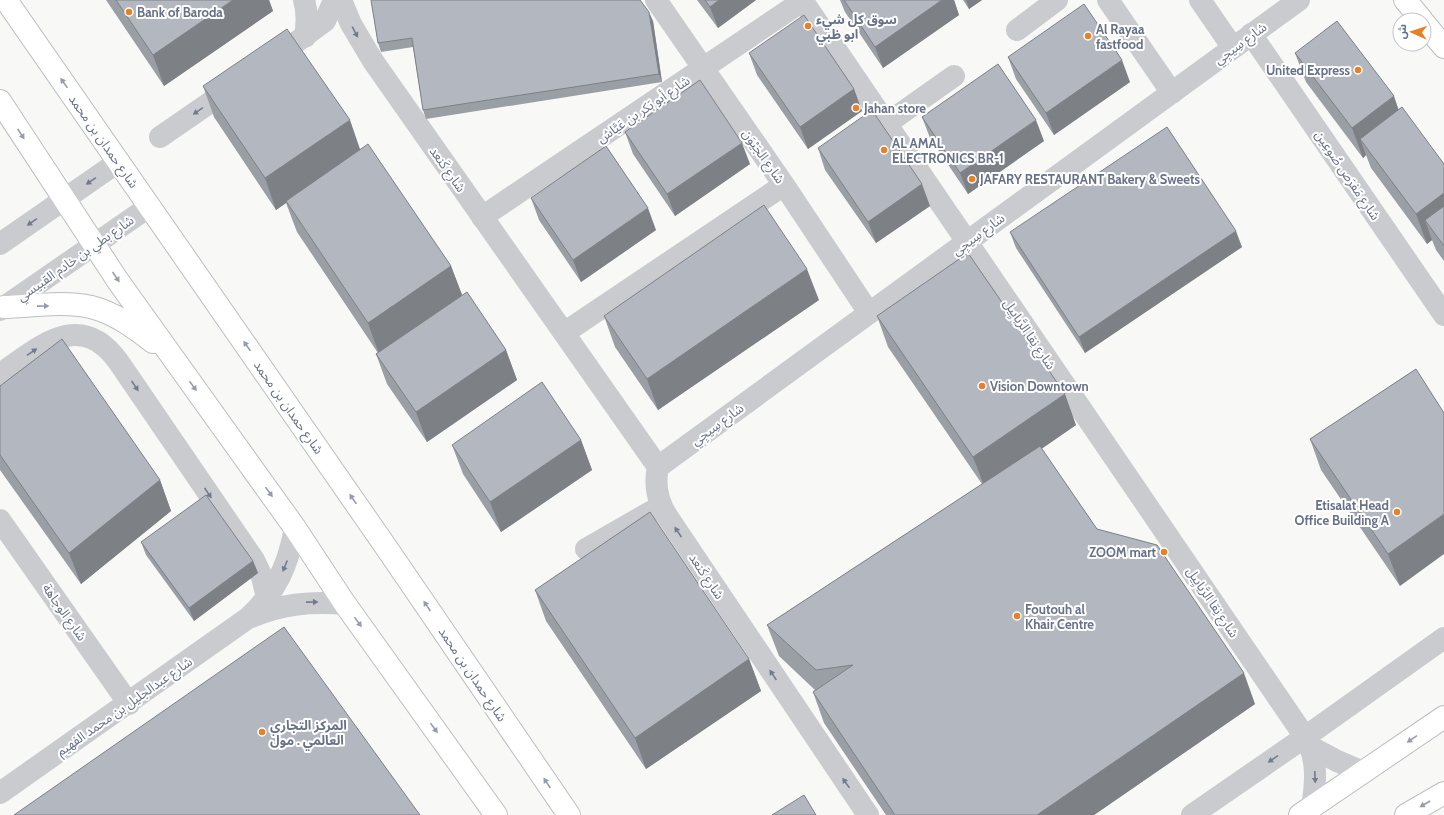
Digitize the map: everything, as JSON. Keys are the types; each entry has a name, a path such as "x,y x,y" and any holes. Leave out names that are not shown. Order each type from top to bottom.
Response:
{"main road":[{"name":"شارع حمدان بن محمد","path":"6,0 150,206 569,815"},
{"path":"1432,32 1444,47"},
{"path":"0,101 63,200 170,355 295,528 345,604 496,815"},
{"path":"2,309 70,305 93,308 131,325 170,355"},
{"path":"1306,811 1444,718"},
{"path":"1406,815 1444,794"}],"street":[{"path":"304,0 308,23 305,37"},
{"path":"160,137 305,37 325,21 334,0"},
{"name":"شارع كَنعد","path":"341,0 351,24 373,61 658,467 655,479 661,506 868,815"},
{"name":"شارع الجَيْوَن","path":"656,0 784,185 869,313"},
{"name":"شارع أبو بَكر بن عَيَّاش","path":"482,218 803,0"},
{"name":"شارع نِقا الرَّيايِيل","path":"803,0 1308,742 1337,761 1363,772"},
{"path":"1017,30 1057,0"},
{"path":"1108,0 1172,93"},
{"path":"1200,0 1233,48"},
{"name":"شارع سِيجِي","path":"658,467 1299,0"},
{"path":"1393,0 1414,12"},
{"name":"شارع مَفرَص صُوعِين","path":"1251,34 1444,315"},
{"path":"886,124 954,76"},
{"path":"0,244 118,162"},
{"path":"564,333 784,185"},
{"name":"شارع بطي بن خادم القبيسي","path":"2,309 150,206"},
{"path":"0,374 51,340 61,336 83,335 104,344 118,361 254,560 262,577 267,598"},
{"path":"586,549 661,506"},
{"name":"شارع الوجاهة","path":"2,528 129,704"},
{"name":"شارع عبدالجليل بن محمد الفهيم","path":"0,793 129,704 248,618 267,598 286,565 295,528"},
{"name":"شارع عبدالجليل بن محمد الفهيم","path":"248,618 279,607 305,602 345,604"},
{"path":"1192,815 1308,742 1444,638"},
{"name":"شارع نِقا الرَّيايِيل","path":"1306,811 1315,777 1308,742"}],"building":[{"path":"116,0 233,0 153,55"},
{"path":"371,0 640,0 649,12 659,74 423,110 412,38 378,43"},
{"path":"705,0 719,0 710,7"},
{"path":"844,0 942,0 875,47"},
{"path":"1084,4 1122,60 1046,113 1008,57"},
{"path":"804,15 854,89 800,127 749,53"},
{"path":"1337,21 1394,96 1352,128 1295,53"},
{"path":"287,29 350,120 265,178 203,86"},
{"path":"998,64 1036,120 960,173 922,117"},
{"path":"700,80 742,143 667,194 625,132"},
{"path":"1402,107 1444,164 1444,193 1416,214 1360,139"},
{"path":"872,110 922,184 868,222 818,148"},
{"path":"1167,127 1236,231 1079,337 1010,232"},
{"path":"368,144 451,266 368,323 286,201"},
{"path":"606,146 648,208 573,260 531,198"},
{"path":"764,205 807,269 647,379 604,316"},
{"path":"1444,206 1444,246 1425,220"},
{"name":"Vision Downtown","path":"968,253 1065,394 973,457 877,316"},
{"path":"467,292 506,350 416,412 376,354"},
{"path":"62,339 160,480 69,553 0,455 0,386"},
{"name":"Etisalat Head Office Building A","path":"1416,369 1444,413 1444,514 1388,554 1310,439"},
{"path":"542,382 581,440 490,502 452,445"},
{"name":"Foutouh al Khair Centre","path":"1040,446 1097,529 1157,545 1244,673 1037,815 895,815 813,692 853,665 816,670 767,625"},
{"path":"206,495 253,561 189,608 141,542"},
{"path":"650,512 749,659 635,738 535,590"},
{"name":"المركز التجاري العالمي . مول","path":"284,627 420,815 14,815"},
{"path":"804,795 816,815 772,815"}],"place":[{"name":"Bank of Baroda","path":"129,12"},
{"name":"سوق كل شيء ابو ظبي","path":"808,26"},
{"name":"Al Rayaa fastfood","path":"1088,36"},
{"name":"United Express","path":"1358,70"},
{"name":"Jahan store","path":"856,108"},
{"name":"AL AMAL ELECTRONICS BR-1","path":"884,150"},
{"name":"JAFARY RESTAURANT Bakery & Sweets","path":"972,179"},
{"name":"Vision Downtown","path":"982,386"},
{"name":"Etisalat Head Office Building A","path":"1397,512"},
{"name":"ZOOM mart","path":"1164,552"},
{"name":"Foutouh al Khair Centre","path":"1017,616"},
{"name":"المركز التجاري العالمي . مول","path":"262,732"}]}
